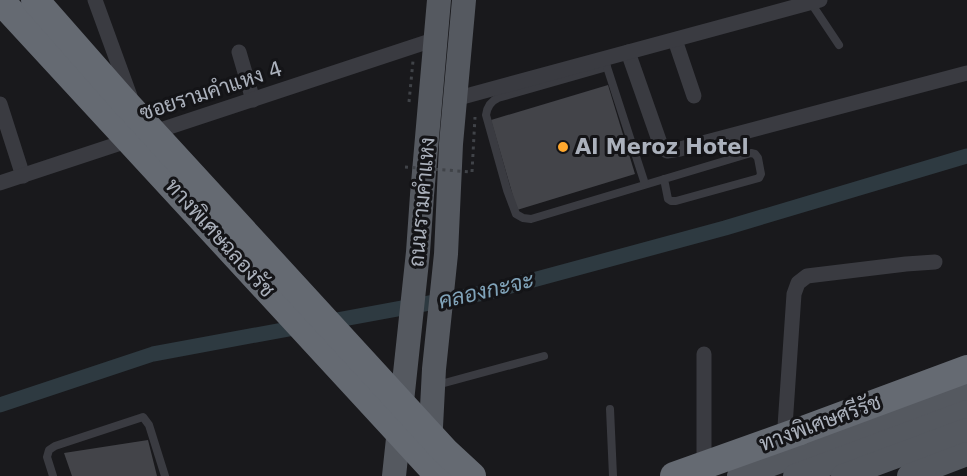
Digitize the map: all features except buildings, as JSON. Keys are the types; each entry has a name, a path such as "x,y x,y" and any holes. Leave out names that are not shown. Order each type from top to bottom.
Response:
{"highway":[{"name":"ทางพิเศษฉลองรัช","path":"0,0 439,476"},
{"name":"ทางพิเศษฉลองรัช","path":"35,0 130,108 445,452 472,476"},
{"name":"ทางพิเศษศรีรัช","path":"674,476 967,392"}],"main road":[{"name":"ถนนรามคำแหง","path":"394,476 418,252 422,195 425,43 440,0"},
{"name":"ถนนรามคำแหง","path":"428,476 434,378 446,254 466,96 460,39 464,0"},
{"path":"425,43 460,39"},
{"path":"739,476 789,468 967,392"},
{"path":"843,476 967,430"},
{"path":"909,476 967,454"}],"street":[{"path":"95,0 144,136"},
{"path":"466,96 606,63 628,52 816,1"},
{"path":"675,39 694,96"},
{"name":"ซอยรามคำแหง 4","path":"0,183 425,43"},
{"path":"239,52 253,100"},
{"path":"628,52 661,146 667,151 967,73"},
{"path":"0,104 23,176"},
{"path":"789,468 794,294 798,283 807,276 935,262"},
{"path":"704,354 704,476"}],"lane":[{"path":"816,1 838,45"},
{"path":"645,184 606,63 491,102 486,115 507,190 516,214 523,218 531,219 645,184 751,153 758,158 761,174 759,178 676,201 668,199 664,179"},
{"path":"434,378 544,356"},
{"path":"610,409 613,476"},
{"path":"54,476 47,457 54,446 143,417 149,425 165,476"}],"path":[{"path":"409,104 425,43"},
{"path":"405,167 472,172 466,96"}],"waterway":[{"name":"คลองกะจะ","path":"0,405 153,354 489,292 725,228 967,156"}],"place":[{"name":"Al Meroz Hotel","path":"563,147"}]}
